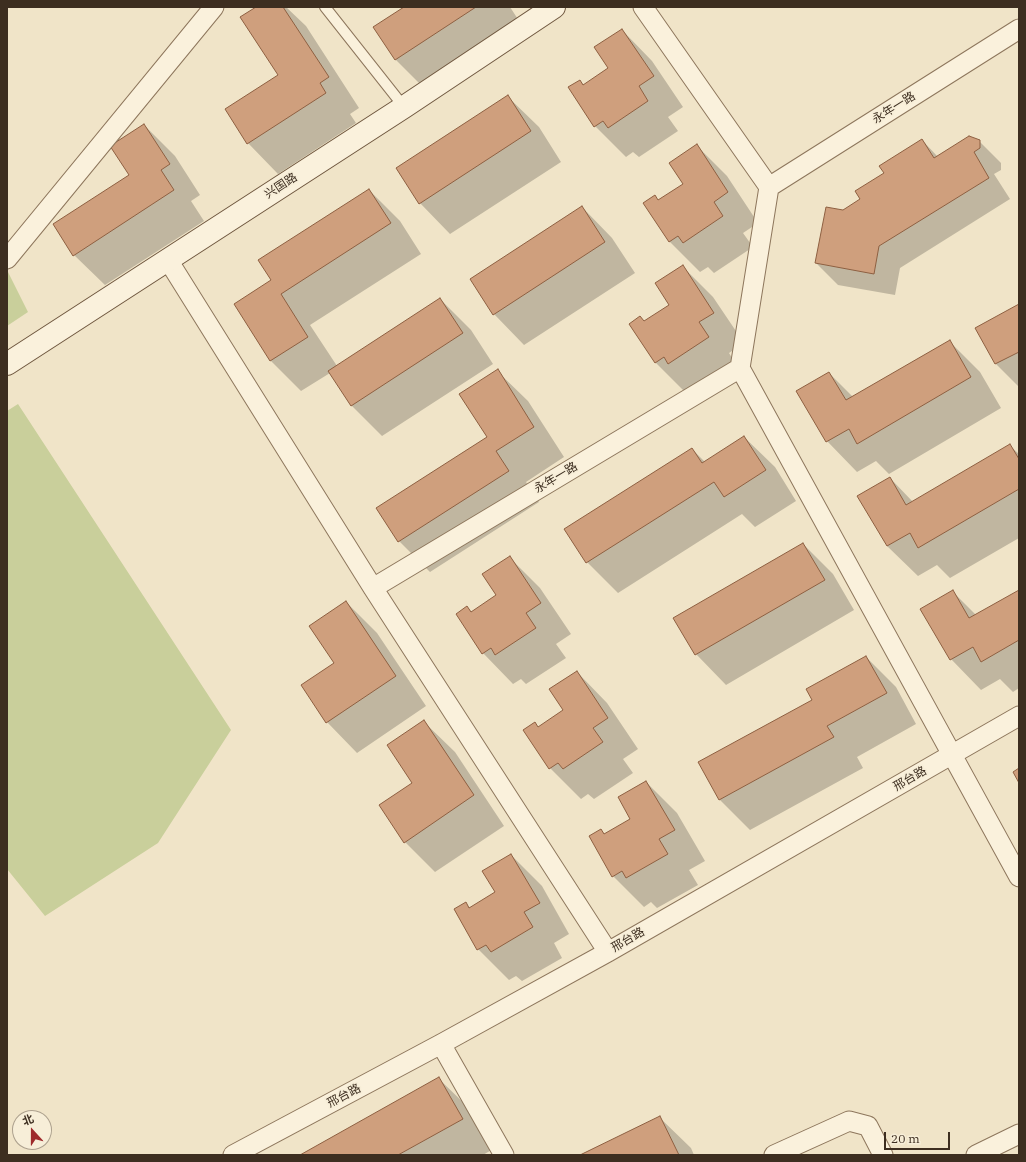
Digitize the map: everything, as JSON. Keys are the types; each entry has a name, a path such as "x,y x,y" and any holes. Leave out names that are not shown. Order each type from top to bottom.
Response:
{"street":[{"path":"7,259 214,7"},
{"name":"兴国路","path":"7,364 404,107 554,7"},
{"path":"643,7 769,187 740,368 1019,877"},
{"name":"永年一路","path":"769,187 1019,29"},
{"path":"168,260 373,588 608,952"},
{"name":"永年一路","path":"373,588 740,368"},
{"name":"邢台路","path":"233,1155 441,1044 608,952 1019,716"},
{"path":"441,1044 504,1155"},
{"path":"774,1155 849,1121 868,1126 883,1155"},
{"path":"976,1155 1019,1134"}],"lane":[{"path":"325,7 404,107"}],"green space":[{"path":"8,272 28,312 7,326 7,273"},
{"path":"18,404 231,730 158,843 45,916 7,869 7,411"}],"building":[{"path":"256,7 283,7 329,77 320,83 326,93 247,144 225,109 278,75 240,17"},
{"path":"404,7 476,7 395,60 373,27"},
{"path":"622,29 654,76 639,86 648,101 608,128 603,121 594,127 568,87 580,80 583,85 608,68 594,47"},
{"path":"508,95 531,131 419,204 396,168"},
{"path":"144,124 170,164 161,170 174,190 73,256 53,224 129,175 110,146"},
{"path":"969,136 980,140 980,148 974,152 989,178 879,246 874,274 815,263 826,207 843,210 860,199 855,191 884,173 879,166 922,139 934,158"},
{"path":"697,144 728,192 714,202 723,216 683,243 678,236 669,242 643,203 655,195 658,200 683,184 669,163"},
{"path":"369,189 391,223 281,294 308,337 270,361 234,304 271,280 258,260"},
{"path":"582,206 605,242 493,315 470,279"},
{"path":"683,265 714,313 699,322 709,337 668,364 664,357 655,363 629,324 640,316 644,321 669,305 655,283"},
{"path":"440,298 463,333 351,406 328,371"},
{"path":"1019,304 1019,352 995,364 975,328"},
{"path":"950,340 971,377 857,444 849,429 826,442 796,391 829,372 846,400"},
{"path":"498,369 534,427 496,451 509,471 398,542 376,508 487,437 459,394"},
{"path":"744,436 766,470 724,497 714,482 586,563 564,529 692,448 702,463"},
{"path":"1010,444 1019,459 1019,489 918,548 910,533 887,546 857,496 890,477 906,505"},
{"path":"803,543 825,580 695,655 673,618"},
{"path":"510,556 541,603 526,613 536,628 495,655 491,648 482,654 456,614 467,606 471,612 496,595 482,574"},
{"path":"953,590 969,618 1019,590 1019,640 981,662 973,647 950,660 920,609"},
{"path":"346,601 396,676 326,723 301,685 334,663 309,626"},
{"path":"866,656 887,693 827,726 834,737 719,800 698,762 812,700 806,689"},
{"path":"577,671 608,718 593,728 603,742 563,769 558,763 549,769 523,730 535,722 538,727 563,710 549,689"},
{"path":"424,720 474,795 404,843 379,805 412,783 387,745"},
{"path":"1019,768 1019,783 1013,772"},
{"path":"646,781 675,830 659,839 668,854 626,878 622,871 612,877 589,836 601,829 604,834 630,819 618,797"},
{"path":"511,854 540,903 524,912 533,927 491,952 486,945 477,950 454,909 466,902 469,908 495,892 482,871"},
{"path":"439,1077 463,1119 398,1155 300,1155"},
{"path":"660,1116 679,1155 580,1155"}]}
